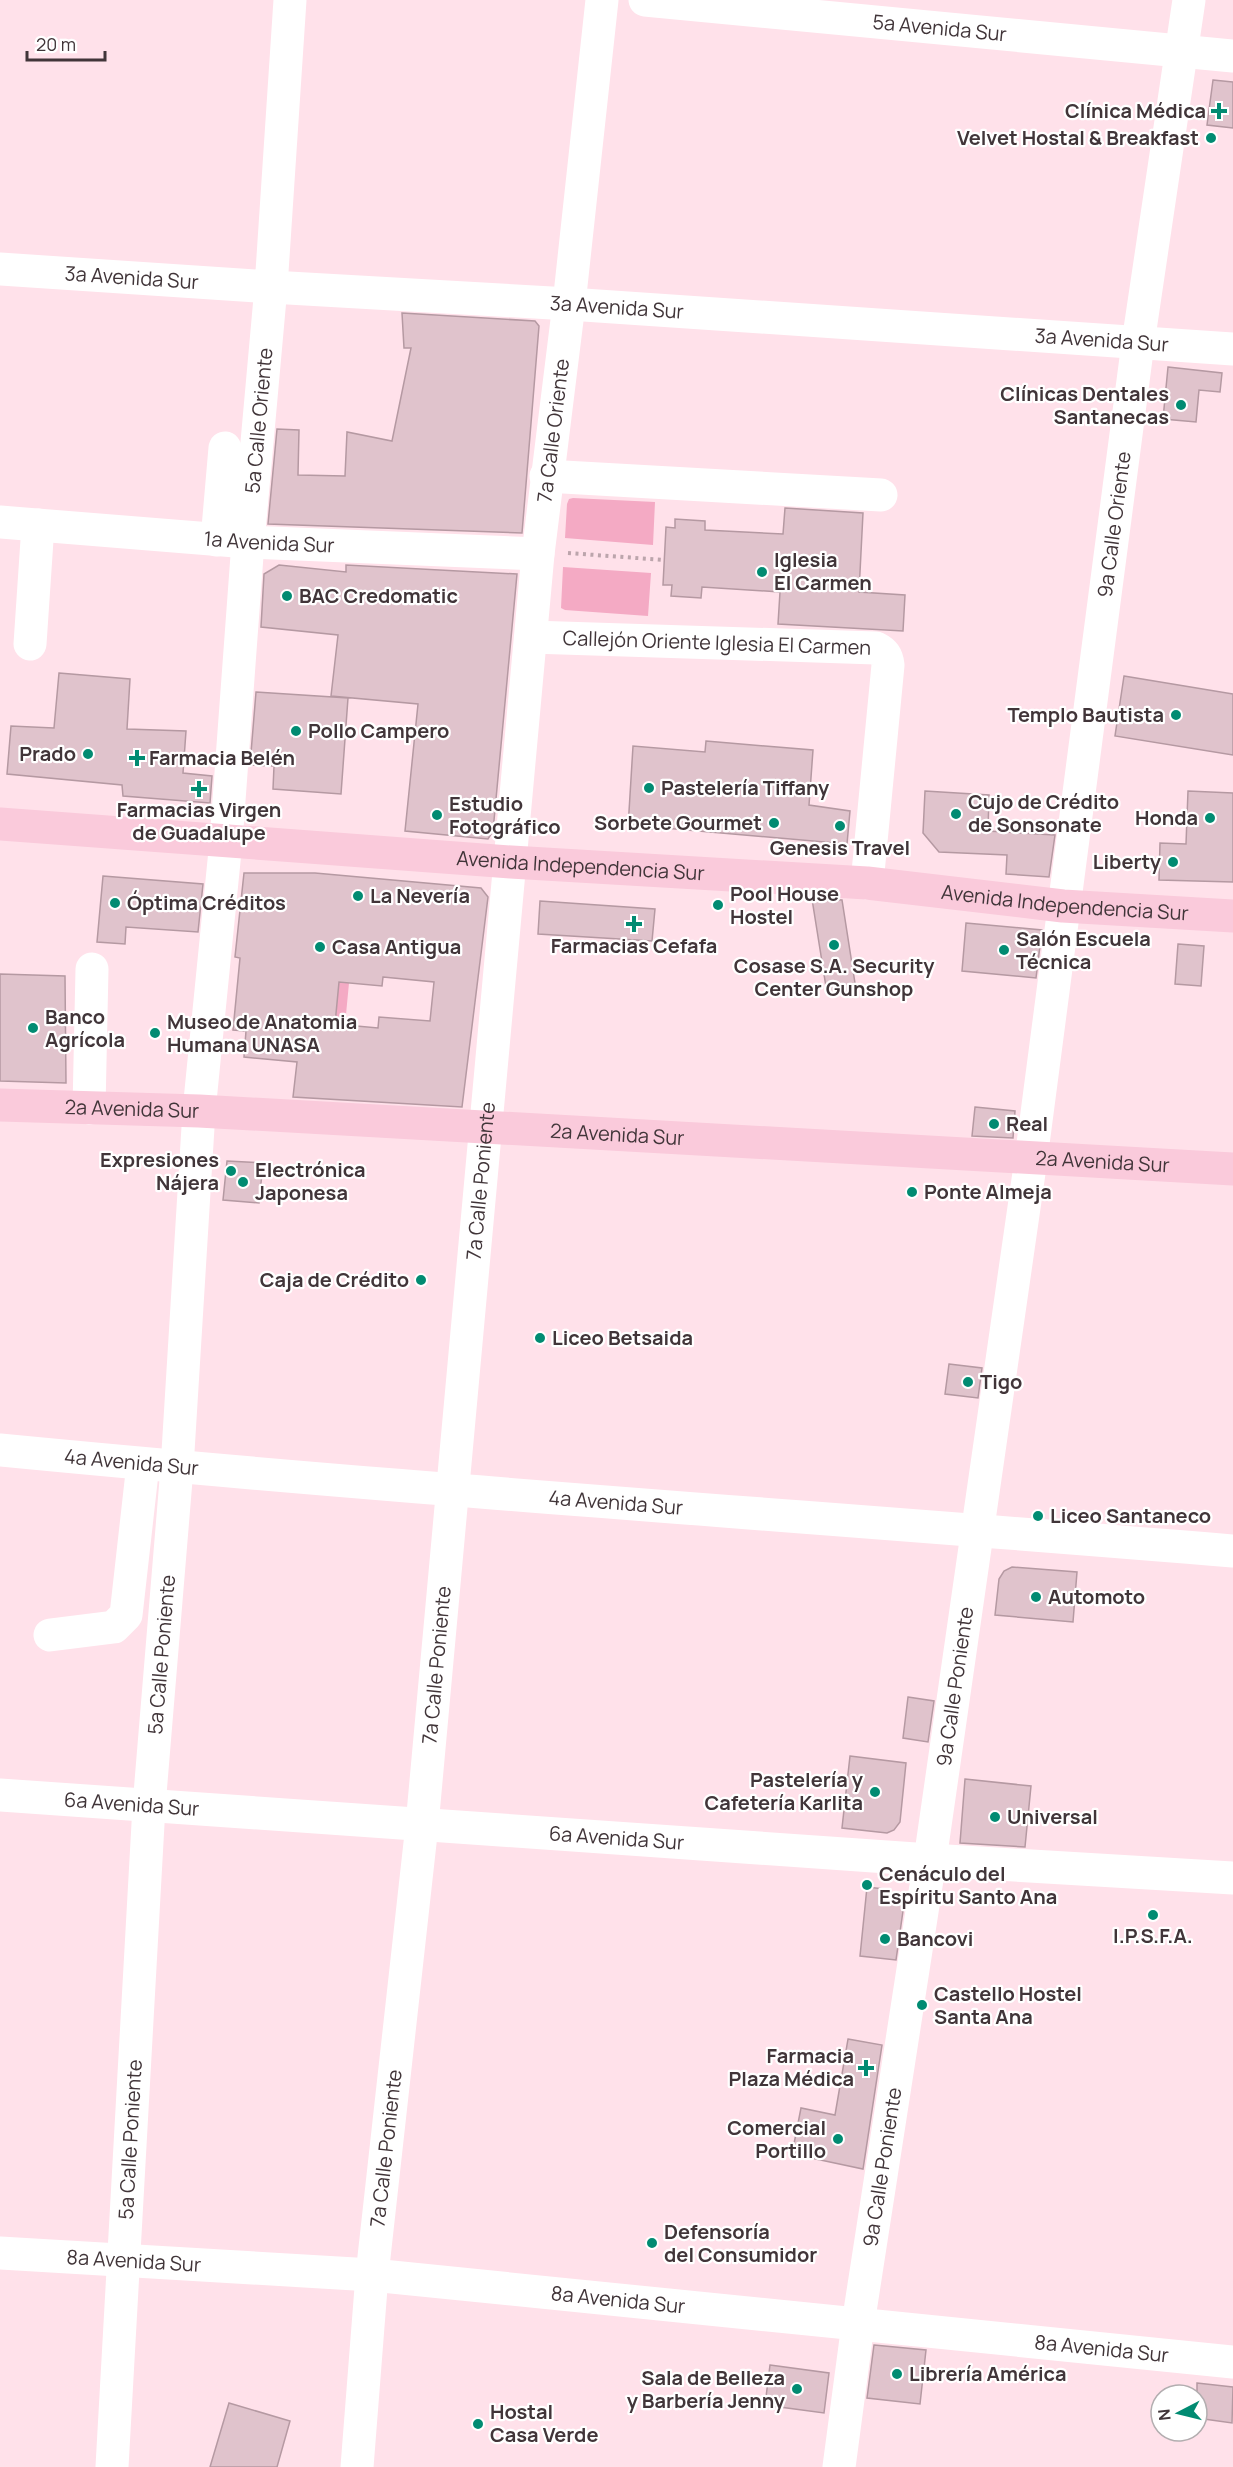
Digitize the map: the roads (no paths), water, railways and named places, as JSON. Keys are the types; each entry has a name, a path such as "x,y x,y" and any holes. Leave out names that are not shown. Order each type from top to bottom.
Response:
{"main road":[{"name":"Avenida Independencia Sur","path":"0,824 511,862 867,883 1064,906 1233,916"},
{"name":"2a Avenida Sur","path":"0,1106 199,1110 1233,1170"}],"street":[{"name":"5a Calle Oriente","path":"226,841 233,541 271,287 290,0"},
{"name":"7a Calle Oriente","path":"511,862 531,637 551,553 546,476 569,304 602,0"},
{"name":"5a Avenida Sur","path":"645,0 1233,56"},
{"name":"9a Calle Oriente","path":"1064,906 1138,343 1189,0"},
{"name":"3a Avenida Sur","path":"0,268 1233,349"},
{"path":"225,448 233,541"},
{"path":"546,476 880,495"},
{"name":"1a Avenida Sur","path":"0,522 233,541 551,553"},
{"path":"30,644 38,525"},
{"name":"Callejón Oriente Iglesia El Carmen","path":"531,637 876,648 882,651 887,657 888,665 867,883"},
{"name":"5a Calle Poniente","path":"112,2467 149,1806 177,1468 199,1110 226,841"},
{"name":"7a Calle Poniente","path":"357,2467 372,2275 422,1826 484,1127 511,862"},
{"name":"9a Calle Poniente","path":"840,2467 858,2324 930,1860 978,1530 1031,1159 1064,906"},
{"path":"89,1108 92,969"},
{"name":"4a Avenida Sur","path":"0,1450 177,1468 452,1491 1233,1551"},
{"path":"50,1635 114,1627 126,1615 143,1464"},
{"name":"6a Avenida Sur","path":"0,1795 422,1826 1233,1878"},
{"name":"8a Avenida Sur","path":"0,2253 372,2275 1233,2362"}],"place":[{"name":"Clínica Médica","path":"1219,111"},
{"name":"Velvet Hostal & Breakfast","path":"1211,138"},
{"name":"Clínicas Dentales Santanecas","path":"1181,405"},
{"name":"Iglesia El Carmen","path":"762,572"},
{"name":"BAC Credomatic","path":"287,596"},
{"name":"Templo Bautista","path":"1176,715"},
{"name":"Pollo Campero","path":"296,731"},
{"name":"Prado","path":"88,754"},
{"name":"Farmacia Belén","path":"137,758"},
{"name":"Pastelería Tiffany","path":"649,788"},
{"name":"Farmacias Virgen de Guadalupe","path":"199,789"},
{"name":"Cujo de Crédito de Sonsonate","path":"956,814"},
{"name":"Estudio Fotográfico","path":"437,815"},
{"name":"Honda","path":"1210,818"},
{"name":"Sorbete Gourmet","path":"774,823"},
{"name":"Genesis Travel","path":"840,826"},
{"name":"Liberty","path":"1173,862"},
{"name":"La Nevería","path":"358,896"},
{"name":"Óptima Créditos","path":"115,903"},
{"name":"Pool House Hostel","path":"718,905"},
{"name":"Farmacias Cefafa","path":"634,924"},
{"name":"Cosase S.A. Security Center Gunshop","path":"834,945"},
{"name":"Casa Antigua","path":"320,947"},
{"name":"Salón Escuela Técnica","path":"1004,950"},
{"name":"Banco Agrícola","path":"33,1028"},
{"name":"Museo de Anatomia Humana UNASA","path":"155,1033"},
{"name":"Real","path":"994,1124"},
{"name":"Expresiones Nájera","path":"231,1171"},
{"name":"Electrónica Japonesa","path":"243,1182"},
{"name":"Ponte Almeja","path":"912,1192"},
{"name":"Caja de Crédito","path":"421,1280"},
{"name":"Liceo Betsaida","path":"540,1338"},
{"name":"Tigo","path":"968,1382"},
{"name":"Liceo Santaneco","path":"1038,1516"},
{"name":"Automoto","path":"1036,1597"},
{"name":"Pastelería y Cafetería Karlita","path":"875,1792"},
{"name":"Universal","path":"995,1817"},
{"name":"Cenáculo del Espíritu Santo Ana","path":"867,1885"},
{"name":"I.P.S.F.A.","path":"1153,1915"},
{"name":"Bancovi","path":"885,1939"},
{"name":"Castello Hostel Santa Ana","path":"922,2005"},
{"name":"Farmacia Plaza Médica","path":"866,2068"},
{"name":"Comercial Portillo","path":"838,2139"},
{"name":"Defensoría del Consumidor","path":"652,2243"},
{"name":"Librería América","path":"897,2374"},
{"name":"Sala de Belleza y Barbería Jenny","path":"797,2389"},
{"name":"Hostal Casa Verde","path":"478,2424"}]}
